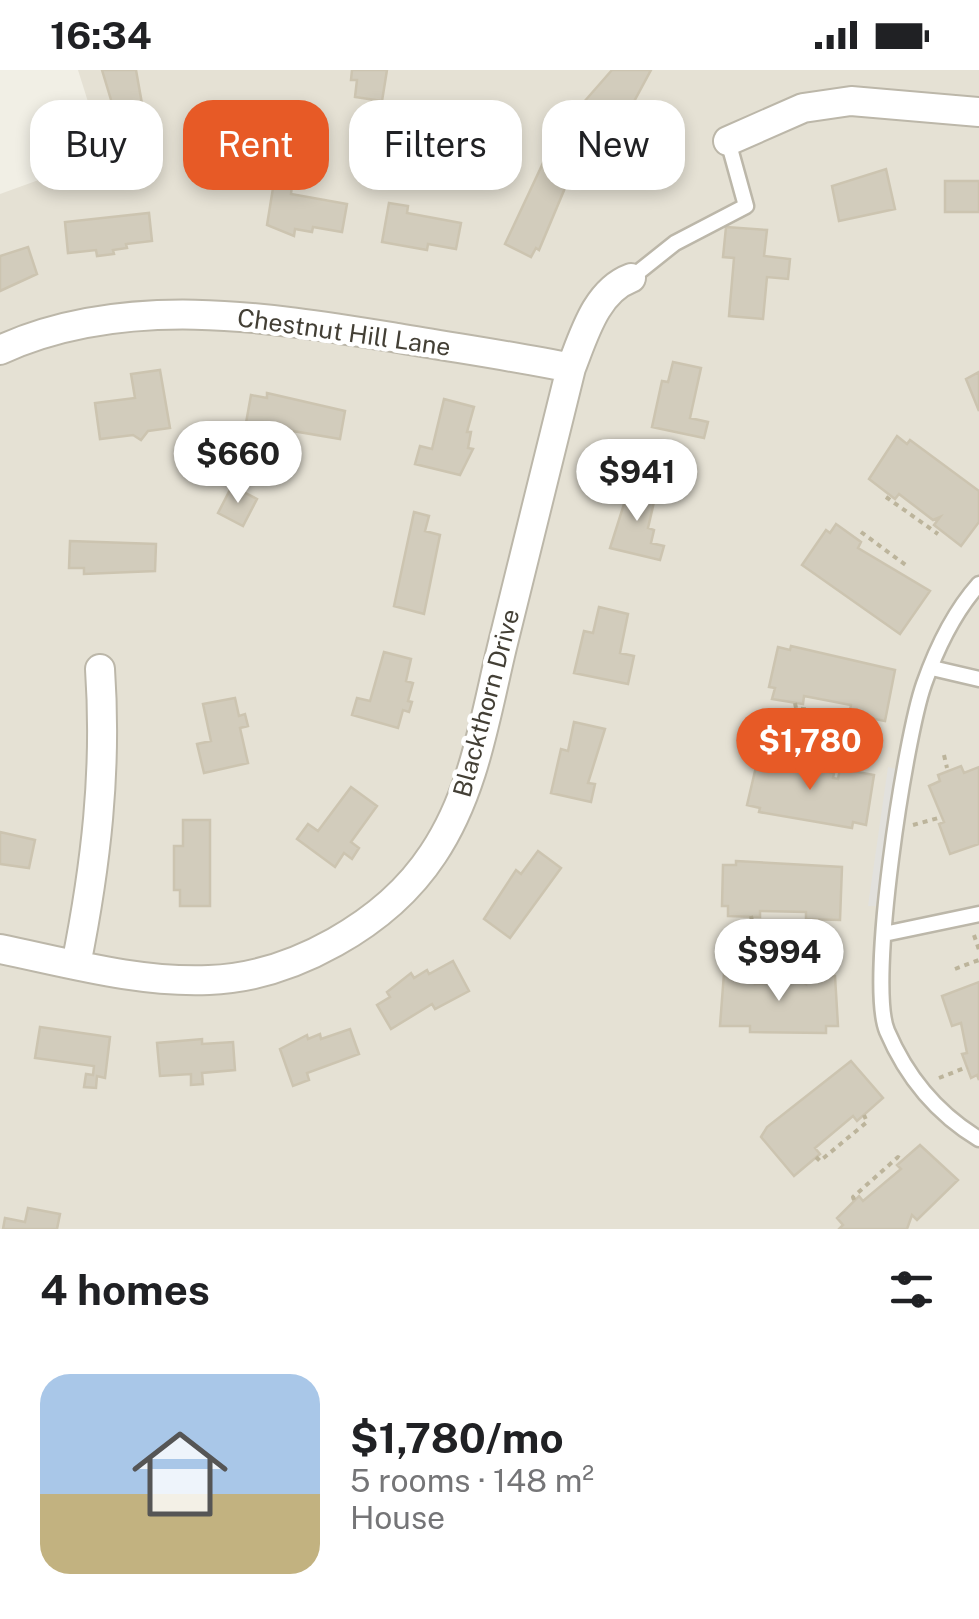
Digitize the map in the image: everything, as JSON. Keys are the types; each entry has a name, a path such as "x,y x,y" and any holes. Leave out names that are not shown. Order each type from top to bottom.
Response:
{"street":[{"path":"728,141 803,108 852,102 979,112"},
{"name":"Blackthorn Drive","path":"0,949 164,978 210,980 256,974 331,945 375,914 432,857 469,785 570,368 585,330 612,285 631,278"},
{"name":"Chestnut Hill Lane","path":"0,350 59,330 196,314 268,317 570,368"},
{"path":"76,964 96,864 102,801 100,669"}],"lane":[{"path":"631,278 675,243 746,206 728,141"},
{"path":"979,584 961,605 932,668 913,723 884,934 880,1005 886,1030 921,1094 979,1139"},
{"path":"932,668 979,679"},
{"path":"884,934 979,914"}],"path":[{"path":"886,497 938,534"},
{"path":"862,532 907,566"},
{"path":"795,703 796,708 856,719 858,716"},
{"path":"782,758 788,750 847,764 847,770"},
{"path":"944,755 947,768"},
{"path":"908,827 942,817"},
{"path":"751,916 752,921 812,923 814,919"},
{"path":"955,969 979,960"},
{"path":"748,973 750,966 783,967 810,968 811,975"},
{"path":"933,1080 967,1067"},
{"path":"816,1157 820,1161 867,1122 864,1115"},
{"path":"854,1200 852,1197 898,1156 902,1160"}],"shaded area":[{"path":"78,70 979,70 979,1229 0,1229 0,194 30,183 30,190 163,190 163,100 87,100"},
{"path":"888,767 896,769 876,906 868,906"}],"building":[{"path":"102,70 136,70 141,100 111,100"},
{"path":"352,70 387,70 382,100 355,97 357,80 351,80"},
{"path":"612,70 651,70 635,100 586,100"},
{"path":"542,165 542,190 564,190 539,250 536,248 531,257 505,244"},
{"path":"886,169 895,209 839,221 832,186"},
{"path":"945,181 979,181 979,212 945,212"},
{"path":"273,190 291,190 291,194 347,204 342,232 313,227 312,232 295,229 294,236 267,225"},
{"path":"389,203 408,206 407,213 461,223 456,249 428,244 427,250 382,242"},
{"path":"149,213 152,241 126,244 127,248 113,250 114,254 97,256 96,250 68,253 65,222"},
{"path":"726,227 767,230 764,256 790,259 788,279 767,277 763,319 729,316 734,258 723,257"},
{"path":"28,247 37,274 0,291 0,256"},
{"path":"673,362 701,368 690,418 708,422 704,438 652,427 662,381 668,382"},
{"path":"160,370 170,428 148,431 141,440 133,435 100,439 95,403 135,398 131,374"},
{"path":"979,372 979,411 966,379"},
{"path":"267,393 345,411 340,439 246,423 251,395 267,398"},
{"path":"444,399 474,407 467,432 471,432 468,448 473,449 460,475 415,464 420,446 432,449"},
{"path":"897,436 907,444 910,440 979,491 979,522 961,546 934,525 940,517 933,520 899,494 895,499 869,479"},
{"path":"631,482 657,489 648,528 654,530 651,543 664,546 660,560 610,548"},
{"path":"232,486 257,499 243,526 218,513"},
{"path":"414,512 429,516 425,531 440,535 424,614 394,606"},
{"path":"836,524 861,542 858,548 930,591 900,634 802,565 826,530 830,533"},
{"path":"70,541 156,544 155,571 84,574 84,568 69,568"},
{"path":"599,607 628,614 620,653 634,656 628,684 574,673 584,631 593,633"},
{"path":"791,646 895,670 885,721 849,714 851,705 804,696 803,704 772,699 775,688 769,687 778,647 790,650"},
{"path":"384,652 411,659 406,681 413,683 408,701 412,702 409,712 403,710 398,728 352,715 357,698 370,701"},
{"path":"235,698 239,716 245,714 248,726 240,728 248,763 204,773 197,744 211,741 203,704"},
{"path":"574,722 605,729 588,783 595,784 591,802 551,793 561,749 568,751"},
{"path":"759,754 790,759 788,769 796,766 834,773 833,778 838,779 840,769 874,775 866,825 853,822 852,828 759,812 760,808 747,805"},
{"path":"961,766 964,773 979,767 979,844 950,854 939,824 944,822 929,786 940,781 938,775"},
{"path":"351,787 377,806 351,842 359,848 352,859 344,853 335,867 297,839 308,824 318,831"},
{"path":"183,820 210,820 210,906 180,906 180,890 174,890 174,846 183,846"},
{"path":"0,832 35,840 29,868 0,864"},
{"path":"538,851 561,868 510,938 484,919 516,870 521,874"},
{"path":"736,861 842,867 840,920 806,919 806,912 760,911 760,917 728,916 728,906 722,906 723,865 736,865"},
{"path":"453,961 469,991 435,1009 432,1004 391,1029 377,1005 390,997 387,992 411,973 414,978 427,970 429,974"},
{"path":"724,973 755,973 755,984 806,984 806,975 835,976 838,1026 826,1026 826,1033 750,1032 750,1026 720,1026"},
{"path":"979,982 979,1080 977,1075 971,1078 962,1054 967,1053 961,1023 952,1026 942,996"},
{"path":"40,1027 110,1037 105,1078 97,1076 96,1088 84,1087 86,1074 93,1075 94,1066 35,1058"},
{"path":"350,1029 359,1054 307,1073 309,1080 293,1086 280,1049 307,1035 308,1039 320,1034 321,1039"},
{"path":"202,1039 202,1044 233,1042 235,1070 202,1073 203,1084 191,1085 191,1074 160,1076 157,1043"},
{"path":"851,1061 883,1098 857,1121 853,1116 815,1148 820,1154 794,1176 761,1137 767,1127"},
{"path":"920,1145 958,1180 917,1220 912,1215 907,1229 839,1229 843,1225 837,1218 859,1196 863,1201 901,1169 897,1165"},
{"path":"28,1208 60,1214 57,1229 3,1229 5,1218 25,1222"}]}
